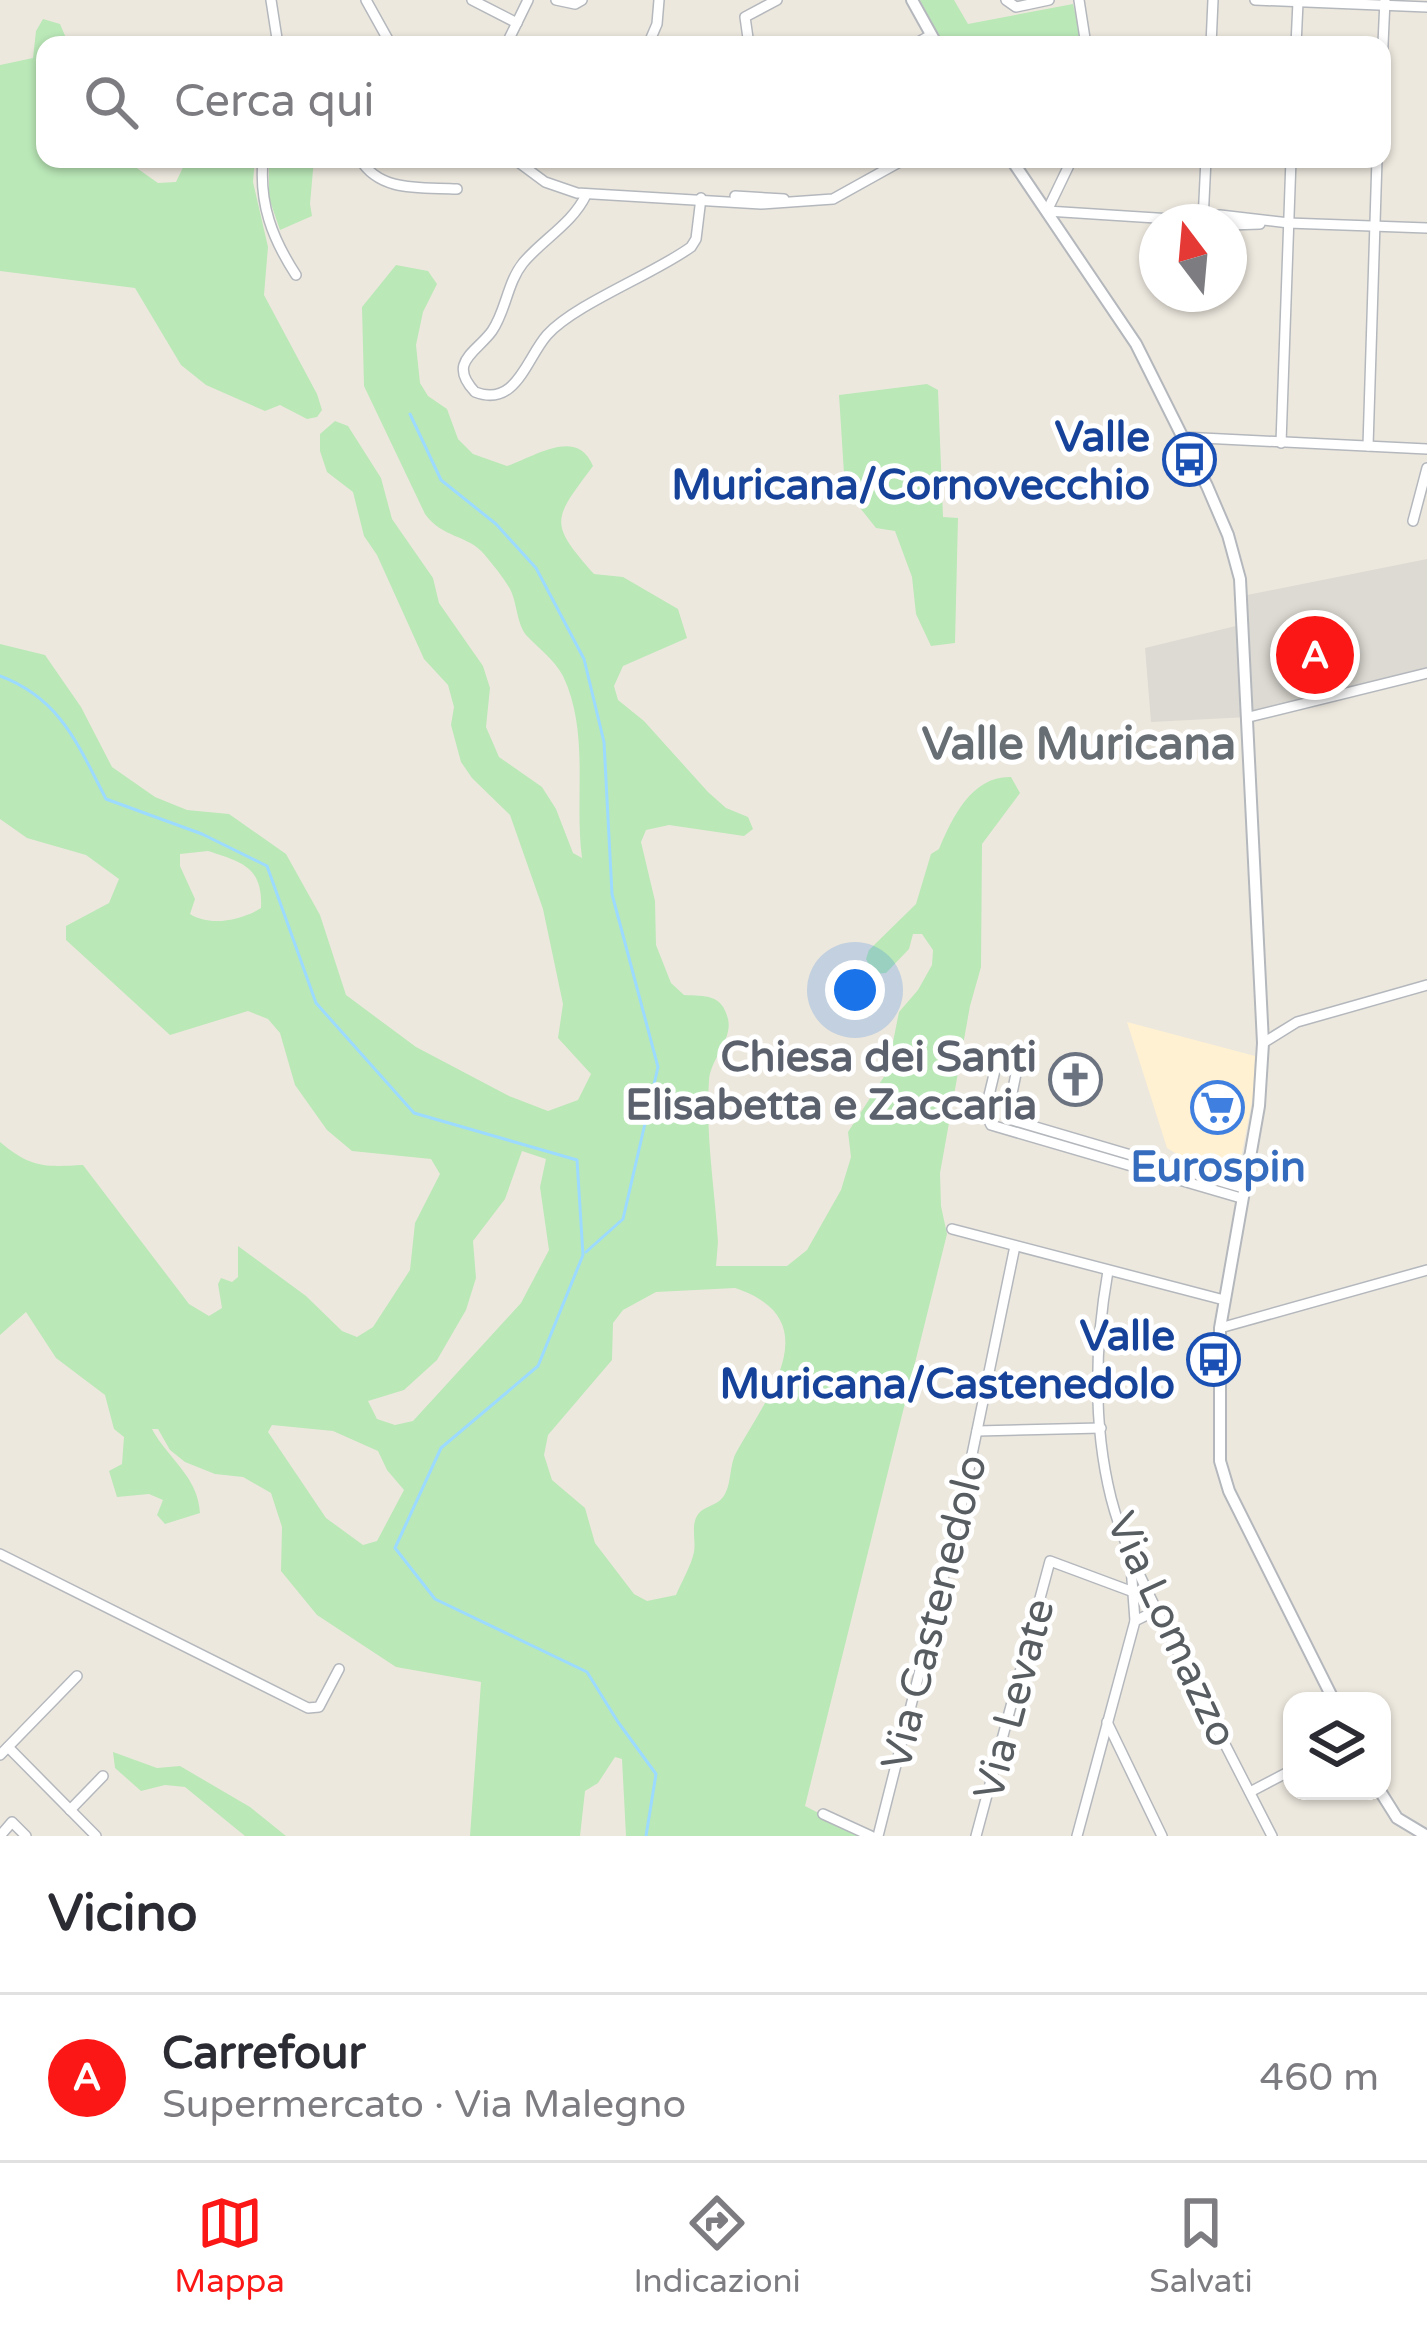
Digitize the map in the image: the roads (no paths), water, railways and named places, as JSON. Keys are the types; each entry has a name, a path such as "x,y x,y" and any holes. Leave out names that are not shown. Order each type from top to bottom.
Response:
{"street":[{"path":"271,0 277,36"},
{"path":"366,0 387,36"},
{"path":"472,0 517,23"},
{"path":"510,36 528,0"},
{"path":"556,0 576,4 581,0"},
{"path":"652,36 659,0"},
{"path":"748,36 746,17 777,0"},
{"path":"912,0 932,36"},
{"path":"1006,0 1020,7 1049,0"},
{"path":"1079,0 1085,36"},
{"path":"1211,36 1213,0"},
{"path":"1255,0 1427,7"},
{"path":"1296,36 1298,2"},
{"path":"1383,36 1385,3"},
{"path":"264,168 267,217 296,274"},
{"path":"365,168 390,185 457,189"},
{"path":"526,168 545,182 586,195 762,195 801,202 844,195 889,168"},
{"path":"1017,168 1136,344 1234,553 1242,596 1263,1043 1258,1106 1220,1328 1217,1406 1222,1471 1330,1692"},
{"path":"1047,211 1068,168"},
{"path":"1205,204 1206,168"},
{"path":"1281,442 1292,168"},
{"path":"1368,446 1377,168"},
{"path":"586,195 572,217 520,267 493,329 467,356 465,375 475,392 493,396 508,391 555,328 691,247 701,198"},
{"path":"1047,211 1139,217"},
{"path":"1247,218 1289,223"},
{"path":"1247,224 1427,229"},
{"path":"1182,437 1427,448"},
{"path":"1414,521 1427,468"},
{"path":"1249,716 1427,674"},
{"path":"1263,1043 1297,1022 1427,985"},
{"path":"1006,1056 1018,1064 1010,1119 1242,1193 991,1125 985,1112 997,1062 1006,1056"},
{"path":"952,1229 1224,1300"},
{"name":"Via Castenedolo","path":"874,1836 977,1431 1015,1246"},
{"path":"1220,1328 1427,1270"},
{"name":"Via Lomazzo","path":"1108,1271 1099,1335 1101,1428 1111,1498 1128,1549 1157,1610 1272,1836"},
{"path":"977,1431 1101,1428"},
{"path":"1078,1836 1135,1621 1136,1593 1128,1549"},
{"path":"0,1554 302,1706 319,1707 340,1669"},
{"name":"Via Levate","path":"976,1836 1050,1561 1136,1593"},
{"path":"1135,1621 1157,1610"},
{"path":"77,1676 4,1751 96,1836"},
{"path":"1107,1722 1162,1836"},
{"path":"1250,1792 1283,1774"},
{"path":"70,1810 104,1776"},
{"path":"1386,1800 1401,1822 1426,1836"},
{"path":"823,1814 874,1836"},
{"path":"0,1836 12,1822 26,1836"}],"waterway":[{"path":"410,414 441,480 496,524 536,568 584,659 604,742 612,894 658,1067 623,1219 586,1252"},
{"path":"0,676 53,711 76,742 106,799 202,834 267,866 316,1003 414,1113 577,1160 583,1255 538,1366 441,1448 395,1548 435,1599 587,1672 656,1774 646,1836"}],"place":[{"name":"Valle Muricana/Cornovecchio","path":"1189,460"},
{"name":"Carrefour","path":"1315,655"},
{"name":"Chiesa dei Santi Elisabetta e Zaccaria","path":"1076,1080"},
{"name":"Eurospin","path":"1218,1107"},
{"name":"Valle Muricana/Castenedolo","path":"1214,1359"}],"district":[{"name":"Valle Muricana","path":"1079,743"}]}
